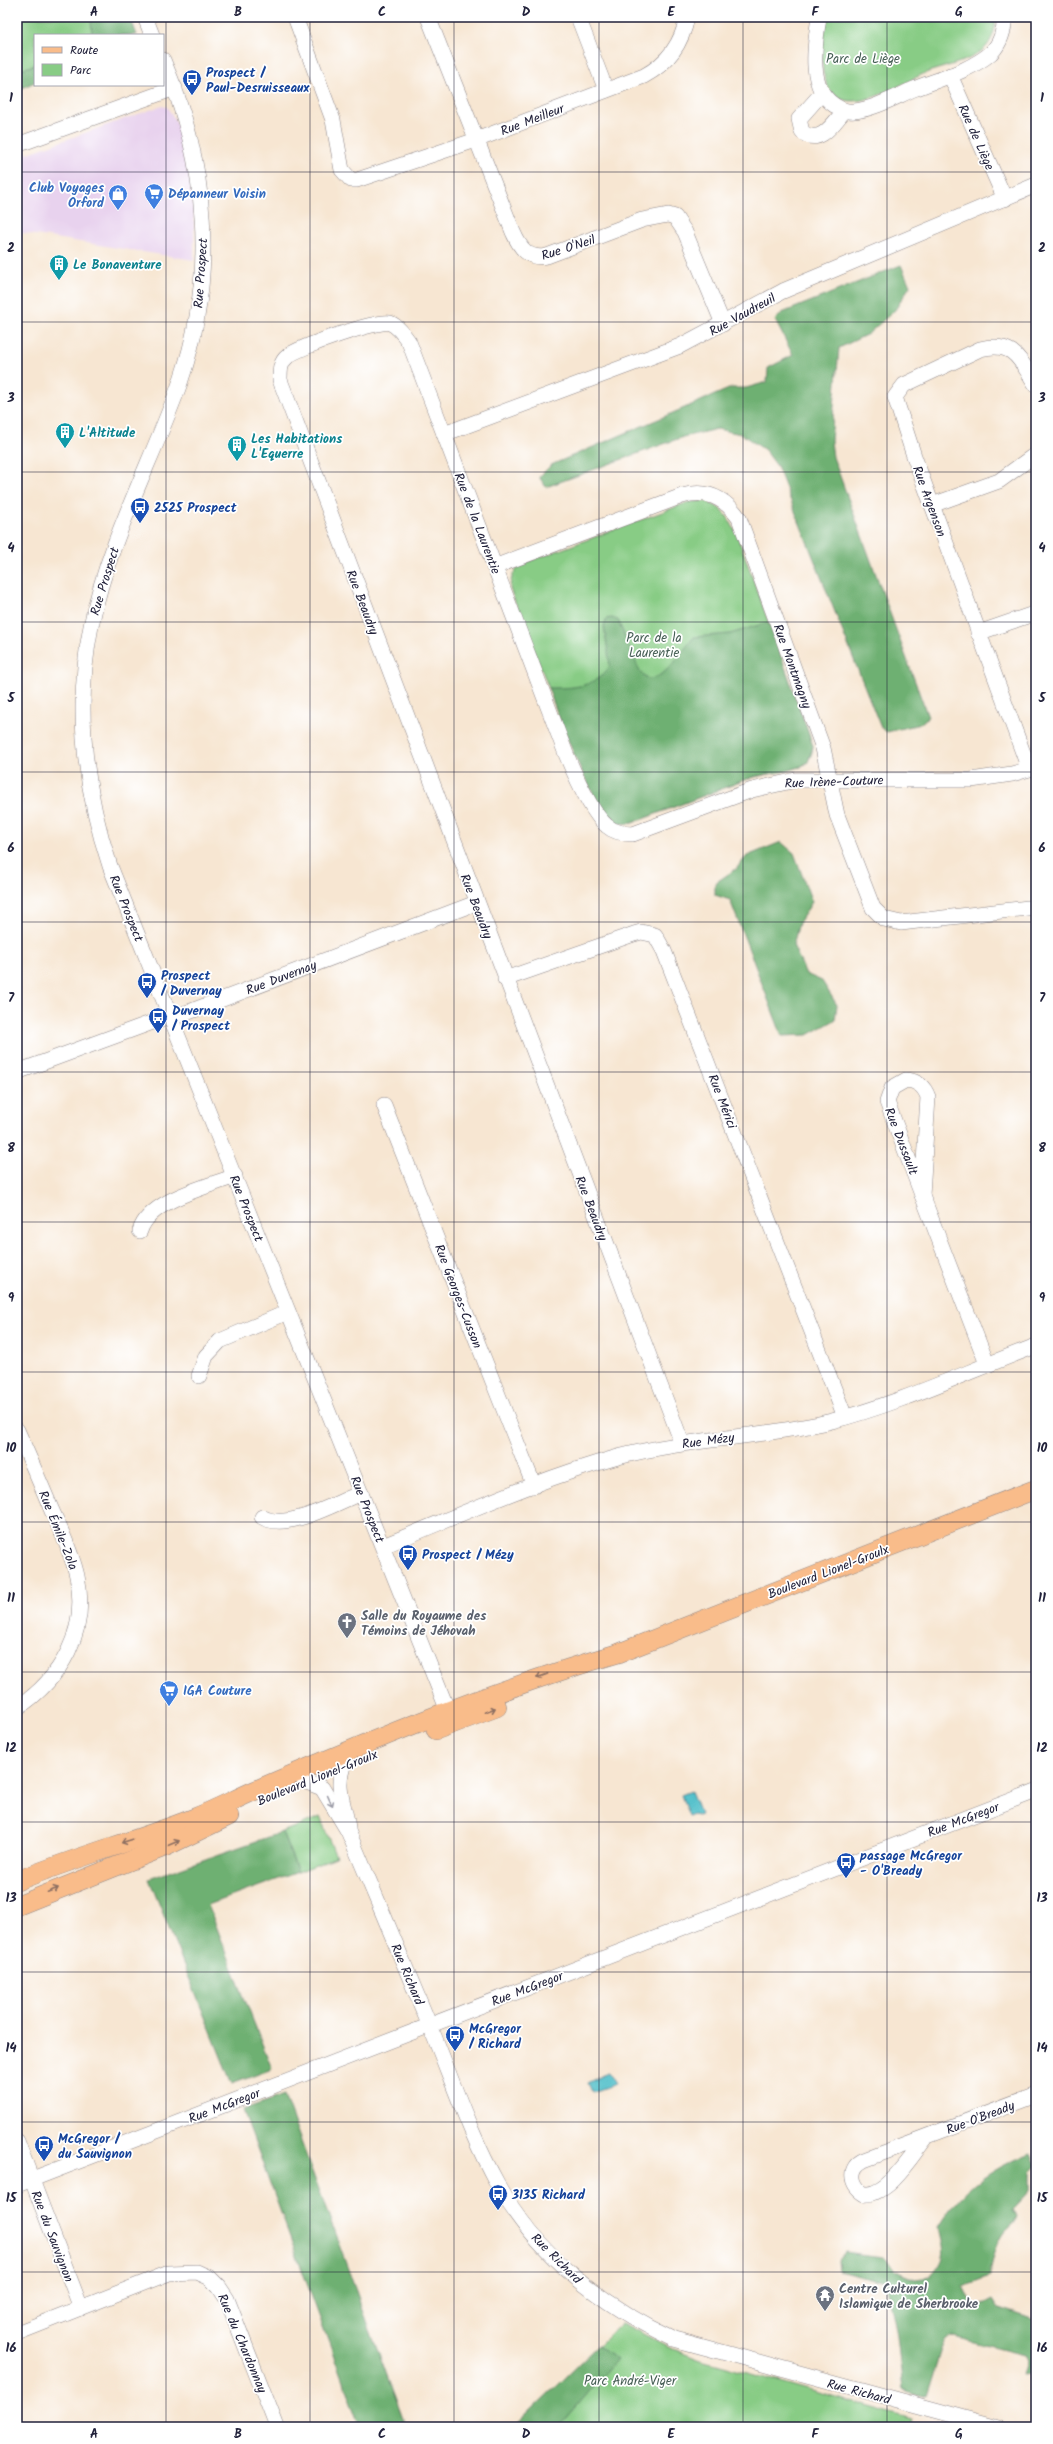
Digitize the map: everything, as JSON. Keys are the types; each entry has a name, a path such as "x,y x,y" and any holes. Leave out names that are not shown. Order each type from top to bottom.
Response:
{"main road":[{"name":"Boulevard Lionel-Groulx","path":"17,1906 189,1836 304,1781 343,1766 553,1672 619,1653 1036,1489"},
{"name":"Boulevard Lionel-Groulx","path":"17,1881 82,1856 193,1818 256,1790 451,1717"}],"street":[{"path":"145,17 152,34"},
{"name":"Rue Meilleur","path":"295,17 334,120 340,163 347,177 357,180 476,140 644,76 668,59 678,46 685,30 687,17"},
{"name":"Rue O'Neil","path":"428,17 513,232 524,251 532,257 547,256 642,220 668,214 675,217 685,232 723,324"},
{"path":"578,17 606,90"},
{"path":"819,17 816,40 817,85 832,104 844,111 854,111 871,106 970,67 990,53 998,44 1004,17"},
{"name":"Rue Prospect","path":"164,62 175,88 192,143 200,189 202,262 198,310 190,349 180,383 105,575 88,641 82,706 86,765 103,845 288,1312 451,1717"},
{"name":"Rue de Liège","path":"950,75 1005,199"},
{"path":"17,145 175,88"},
{"path":"822,93 799,119 802,132 807,136 815,137 821,135 844,111"},
{"name":"Rue Vaudreuil","path":"444,434 680,346 783,291 1036,185"},
{"name":"Rue de la Laurentie","path":"280,366 288,356 300,349 369,325 382,322 390,323 403,334 409,342 572,770 600,818 616,832"},
{"name":"Rue Argenson","path":"1032,768 978,634 896,406 895,397 899,389 911,381 980,349 992,346 1002,346 1013,352 1036,385"},
{"name":"Rue Beaudry","path":"280,366 280,380 476,903 682,1444"},
{"path":"932,505 999,481 1036,454"},
{"name":"Rue Montmagny","path":"494,567 682,496 704,492 715,496 726,503 739,518 823,748 837,815 873,908 884,919 901,923 1036,907"},
{"path":"978,634 1036,613"},
{"name":"Rue Irène-Couture","path":"616,832 633,834 752,790 776,783 796,780 971,780 1032,768"},
{"name":"Rue Duvernay","path":"17,1072 186,1013 476,903"},
{"name":"Rue Mérici","path":"505,979 634,934 641,932 655,935 664,951 845,1417"},
{"name":"Rue Dussault","path":"922,1195 928,1097 922,1086 917,1082 906,1080 892,1088 887,1102 922,1195 987,1364"},
{"name":"Rue Georges-Cusson","path":"384,1105 534,1486"},
{"path":"140,1231 148,1216 160,1206 235,1176"},
{"path":"199,1376 206,1356 220,1341 288,1312"},
{"name":"Rue Mézy","path":"383,1546 534,1486 619,1457 682,1444 795,1429 845,1417 890,1402 1036,1346"},
{"name":"Rue Émile-Zola","path":"17,1430 72,1556 80,1596 77,1630 63,1663 41,1690 17,1708"},
{"path":"262,1517 269,1522 286,1523 361,1493"},
{"name":"Rue Richard","path":"343,1766 339,1777 339,1791 346,1808 348,1831"},
{"name":"Rue Richard","path":"304,1781 322,1788 348,1831 497,2183 529,2231 551,2256 610,2304 649,2328 696,2347 998,2427"},
{"name":"Rue McGregor","path":"17,2185 1036,1791"},
{"name":"Rue O'Bready","path":"925,2139 893,2179 879,2191 864,2194 854,2183 852,2173 858,2163 925,2139 1036,2095"},
{"name":"Rue du Sauvignon","path":"17,2141 81,2308"},
{"name":"Rue du Chardonnay","path":"17,2333 169,2273 197,2272 210,2278 219,2287 227,2299 277,2427"}],"shaded area":[{"path":"161,106 167,107 180,128 190,173 194,207 194,260 17,232 17,157"}],"green space":[{"path":"17,17 123,17 129,34 34,34 34,77 17,84"},
{"path":"91,17 130,17 137,34 92,34"},
{"name":"Parc de Liège","path":"826,17 995,17 995,29 990,42 985,48 964,61 923,74 894,89 878,95 862,100 848,101 836,96 827,84 822,63"},
{"path":"34,65 34,82 17,90 17,70"},
{"path":"901,265 910,286 895,310 868,334 839,348 831,441 833,457 928,717 920,724 887,732 881,728 777,466 765,450 741,434 717,429 683,437 546,487 539,477 551,465 731,388 746,388 767,382 768,368 793,355 775,320 782,313"},
{"name":"Parc de la Laurentie","path":"704,501 716,506 724,512 736,532 813,746 812,753 810,758 801,767 750,778 632,823 620,824 611,819 591,788 575,755 510,589 511,580 516,570 527,562 689,502"},
{"path":"612,618 618,620 640,672 648,679 655,678 668,669 694,637 730,634 769,622 813,746 808,762 787,771 750,778 632,823 626,824 612,819 604,810 585,778 567,738 548,688 566,688 583,685 598,679 604,673 610,666 604,626 606,619"},
{"path":"781,842 794,853 812,902 799,923 793,945 806,974 822,981 837,1005 835,1020 808,1035 782,1036 730,900 715,895 715,883 736,869 747,856"},
{"path":"320,1817 336,1857 298,1872 282,1832"},
{"path":"282,1832 298,1872 208,1905 272,2069 232,2084 149,1879"},
{"path":"284,2095 406,2427 360,2427 243,2110"},
{"path":"1031,2153 1036,2166 1030,2172 1030,2192 1013,2210 1017,2215 1014,2222 1004,2232 997,2244 993,2255 990,2276 963,2286 974,2309 993,2299 999,2308 1036,2320 1036,2372 1023,2374 1027,2360 1024,2355 954,2337 946,2340 941,2349 926,2397 903,2390 897,2335 886,2283 839,2271 838,2260 845,2252 882,2257 896,2271 915,2279 930,2277 943,2259 944,2254 939,2227 948,2213 978,2182 1002,2166"},
{"name":"Parc André-Viger","path":"622,2323 672,2349 701,2360 912,2419 910,2427 514,2427"},
{"path":"598,2345 617,2359 559,2427 514,2427"}],"water":[{"path":"691,1791 700,1814 693,1814 689,1816 681,1795"},
{"path":"608,2073 615,2084 592,2092 588,2083"}],"place":[{"name":"Prospect / Paul-Desruisseaux","path":"192,96"},
{"name":"Dépanneur Voisin","path":"154,210"},
{"name":"Club Voyages Orford","path":"118,211"},
{"name":"Le Bonaventure","path":"59,281"},
{"name":"L'Altitude","path":"65,449"},
{"name":"Les Habitations L'Equerre","path":"237,462"},
{"name":"2525 Prospect","path":"140,524"},
{"name":"Prospect / Duvernay","path":"147,999"},
{"name":"Duvernay / Prospect","path":"158,1034"},
{"name":"Prospect / Mézy","path":"408,1571"},
{"name":"Salle du Royaume des Témoins de Jéhovah","path":"347,1639"},
{"name":"IGA Couture","path":"169,1707"},
{"name":"passage McGregor - O'Bready","path":"846,1879"},
{"name":"McGregor / Richard","path":"455,2052"},
{"name":"McGregor / du Sauvignon","path":"44,2162"},
{"name":"3135 Richard","path":"498,2211"},
{"name":"Centre Culturel Islamique de Sherbrooke","path":"825,2312"}]}
